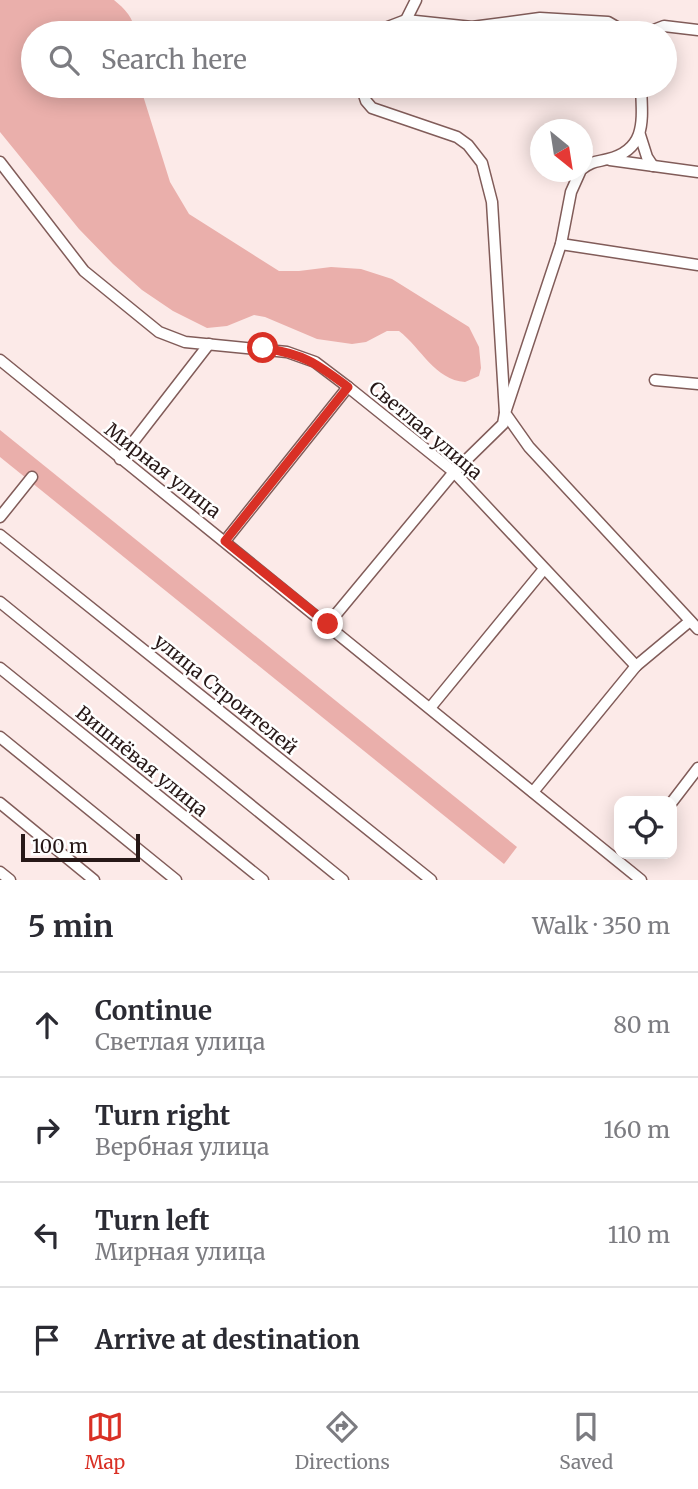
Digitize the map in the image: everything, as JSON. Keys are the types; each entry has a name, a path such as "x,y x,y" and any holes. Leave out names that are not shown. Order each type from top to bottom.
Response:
{"street":[{"path":"416,0 407,20 416,21"},
{"path":"517,21 540,18 591,21"},
{"path":"677,28 698,30"},
{"path":"365,98 372,108 457,137 468,145 482,163 492,202 505,413 529,447 694,625 636,666 533,792"},
{"path":"641,98 640,135 653,166"},
{"path":"607,160 629,149 640,135"},
{"path":"593,161 607,160 698,172"},
{"name":"Светлая улица","path":"0,162 84,271 159,332 171,339 185,342 287,352 315,362 348,387 454,472 636,666"},
{"path":"328,624 454,472 503,424 561,244 571,192 576,182"},
{"path":"561,244 698,265"},
{"path":"120,458 209,344"},
{"name":"Мирная улица","path":"0,360 641,880"},
{"path":"655,380 698,384"},
{"path":"225,541 348,387"},
{"path":"0,517 32,477"},
{"name":"улица Строителей","path":"0,535 431,880"},
{"path":"430,708 544,569"},
{"path":"0,602 343,880"},
{"name":"Вишнёвая улица","path":"0,668 263,880"},
{"path":"0,737 176,880"},
{"path":"677,796 698,768"},
{"path":"0,803 93,880"},
{"path":"622,865 627,859"},
{"path":"0,872 10,880"}],"shaded area":[{"path":"0,0 114,0 132,21 21,21 21,98 144,98 170,182 189,214 279,271 331,267 361,269 392,279 469,327 479,347 479,376 465,382 445,376 399,331 387,331 366,342 352,344 317,339 265,317 254,315 227,326 207,328 173,311 142,290 79,229 0,132"},
{"path":"0,430 517,847 504,864 0,457"}],"route":[{"path":"263,348 287,352 315,362 348,387 225,541 328,624"}]}
